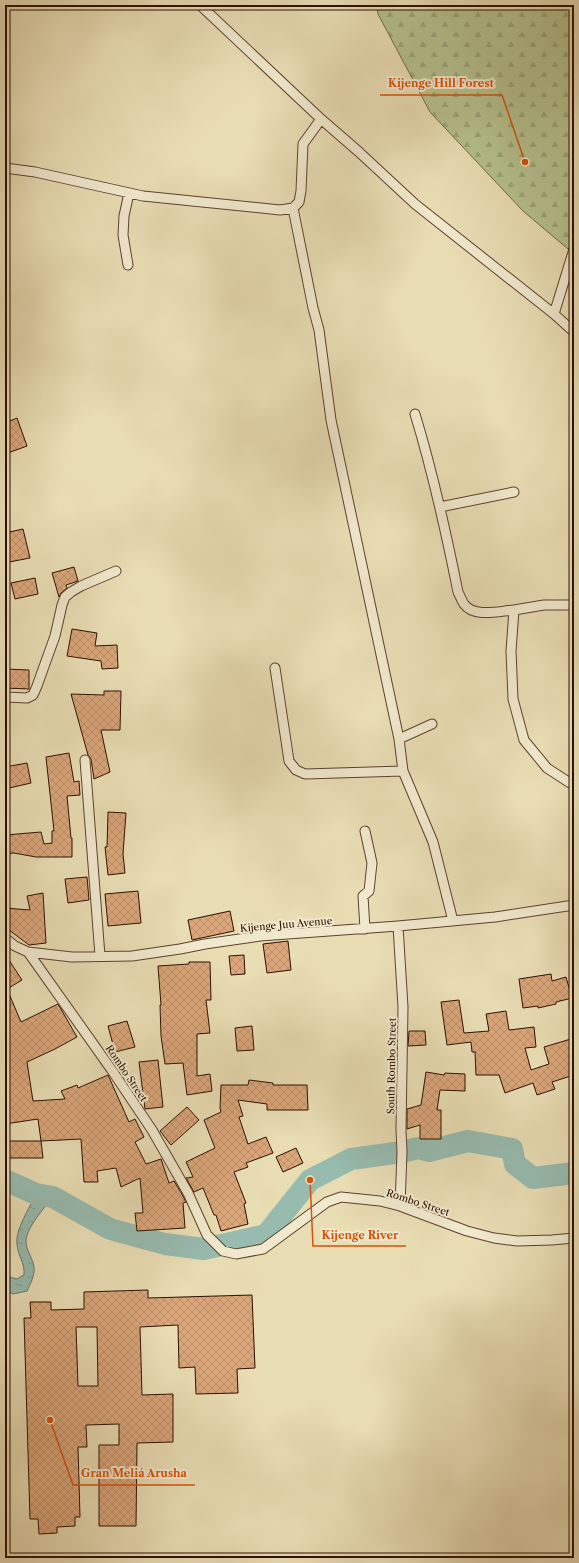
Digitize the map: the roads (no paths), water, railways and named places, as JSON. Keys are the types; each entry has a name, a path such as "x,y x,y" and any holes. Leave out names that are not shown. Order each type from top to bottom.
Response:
{"street":[{"path":"200,5 321,119 415,204 554,314 574,332"},
{"path":"5,168 35,172 129,193 280,210 293,208 299,202 301,191 303,144 321,119"},
{"path":"128,264 124,235 124,216 129,193"},
{"path":"293,208 313,308 319,330 331,420 399,739 403,771 433,842 453,920"},
{"path":"554,314 574,249"},
{"path":"415,414 427,452 458,592 465,605 474,611 485,613 544,605 574,605"},
{"path":"440,507 514,492"},
{"path":"5,697 27,698 33,695 55,636 65,597 81,586 116,571"},
{"path":"514,610 511,651 513,699 524,740 547,768 574,784"},
{"path":"275,668 290,761 296,770 305,774 403,771"},
{"path":"399,739 432,724"},
{"path":"85,760 100,956"},
{"path":"365,831 372,863 369,891 363,896 365,929"},
{"name":"Kijenge Juu Avenue","path":"5,938 15,946 28,952 72,957 132,956 260,936 365,929 495,917 574,905"},
{"name":"South Rombo Street","path":"398,926 403,1007 400,1206"},
{"name":"Rombo Street","path":"28,952 111,1069 152,1130 188,1193 207,1235 222,1251 236,1254 263,1249 327,1202 341,1197 380,1201 400,1206 467,1231 494,1238 517,1241 574,1238"}],"water":[{"path":"36,1194 53,1197 36,1218 27,1236 26,1245 34,1267 34,1274 31,1283 27,1291 13,1294 5,1290 5,1276 17,1279 24,1275 17,1238 21,1225"}],"waterway":[{"path":"5,1180 36,1194 53,1197 110,1229 165,1244 204,1249 266,1235 310,1180 351,1159 402,1152 418,1148 429,1151 468,1141 512,1149 515,1164 533,1178 574,1173"}],"place":[{"name":"Kijenge Hill Forest","path":"525,162"},
{"name":"Kijenge River","path":"310,1180"},
{"name":"Gran Meliá Arusha","path":"50,1420"}]}
